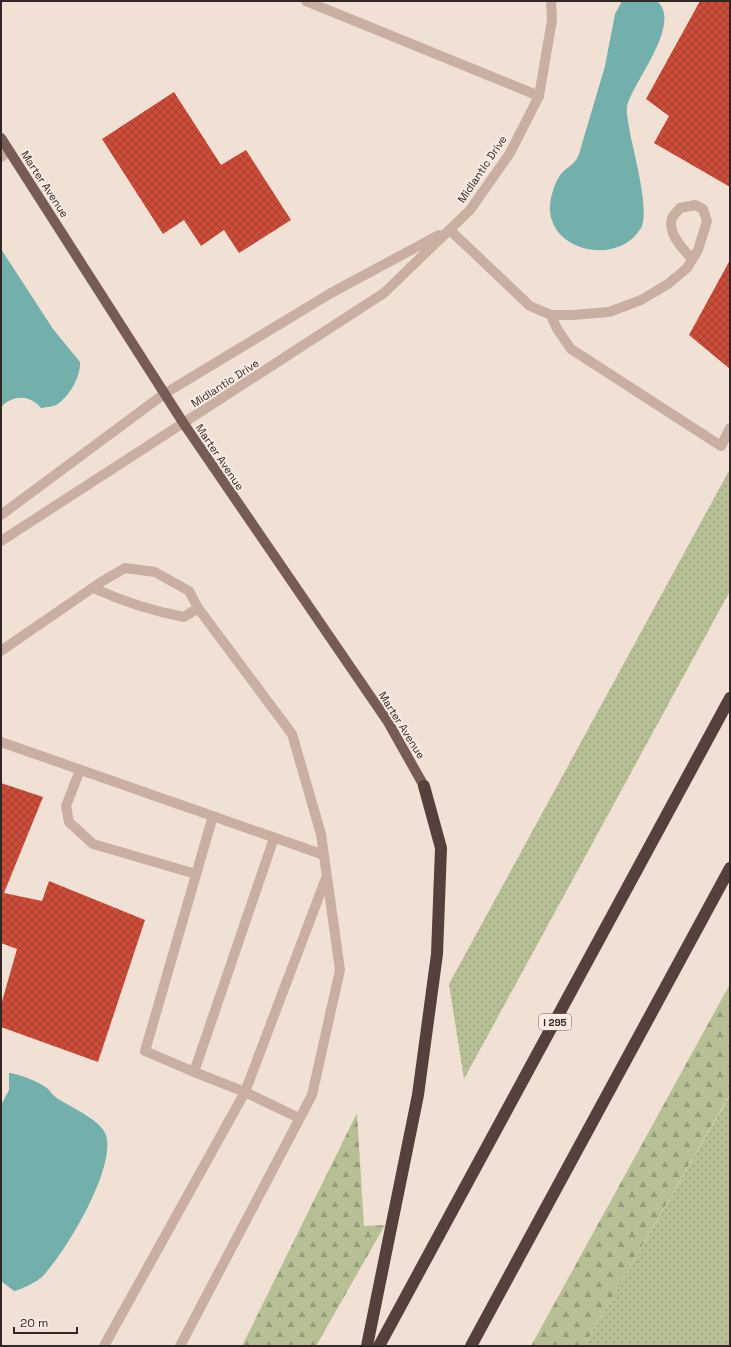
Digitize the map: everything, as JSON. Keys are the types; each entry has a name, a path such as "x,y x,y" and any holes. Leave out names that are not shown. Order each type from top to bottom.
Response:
{"highway":[{"name":"I 295","path":"379,1346 730,698"},
{"path":"367,1346 418,1095 437,954 441,848 424,786"},
{"path":"471,1346 730,868"}],"main road":[{"name":"Marter Avenue","path":"1,138 5,154 184,424 388,722 424,786"}],"street":[{"path":"306,1 539,96"},
{"name":"Midlantic Drive","path":"1,541 184,424 384,293 450,230 470,210 510,153 539,96 552,20 551,1"},
{"path":"450,230 530,306 551,315 609,312 641,300 668,284 687,268 698,250 707,221 703,209 695,205 680,208 672,217 672,226 676,238 692,259"},
{"name":"Midlantic Drive","path":"1,515 164,394 330,292 450,230"},
{"path":"551,315 557,329 571,349 721,446 730,428"},
{"path":"1,651 125,568 155,572 189,591 198,608 292,734 321,834 340,970 312,1095 180,1346"},
{"path":"93,588 113,597 158,612 184,617 198,608"},
{"path":"1,742 324,855"},
{"path":"80,770 66,806 69,822 93,844 196,874"},
{"path":"213,816 145,1051 245,1092 299,1118"},
{"path":"194,1072 274,838"},
{"path":"104,1346 245,1092 327,876"}],"green space":[{"path":"730,469 730,591 464,1079 449,984"},
{"path":"730,984 730,1094 584,1346 531,1346"},
{"path":"730,1095 730,1346 584,1346"},
{"path":"357,1113 364,1226 385,1225 316,1346 242,1346"}],"water":[{"path":"622,1 657,1 663,11 664,23 661,38 627,106 630,133 643,196 643,220 641,228 630,240 617,247 601,250 586,249 571,243 560,234 552,221 550,205 559,177 573,163 579,154 605,66 615,14"},
{"path":"1,249 53,329 80,362 79,373 71,390 63,400 50,407 41,408 32,400 26,398 16,398 5,403 1,407"},
{"path":"9,1073 23,1076 35,1081 48,1089 58,1099 78,1110 99,1125 106,1135 107,1150 104,1168 97,1188 76,1229 64,1248 41,1278 17,1291 14,1291 1,1281 1,1105 9,1090"}],"building":[{"path":"700,1 730,1 730,187 654,143 669,116 646,99"},
{"path":"174,92 221,165 246,150 291,220 239,253 224,230 201,246 184,220 163,234 102,139"},
{"path":"730,260 730,369 689,335"},
{"path":"1,783 43,797 4,893 42,901 49,881 145,920 98,1062 1,1027 1,1005 17,949 1,943"}]}
